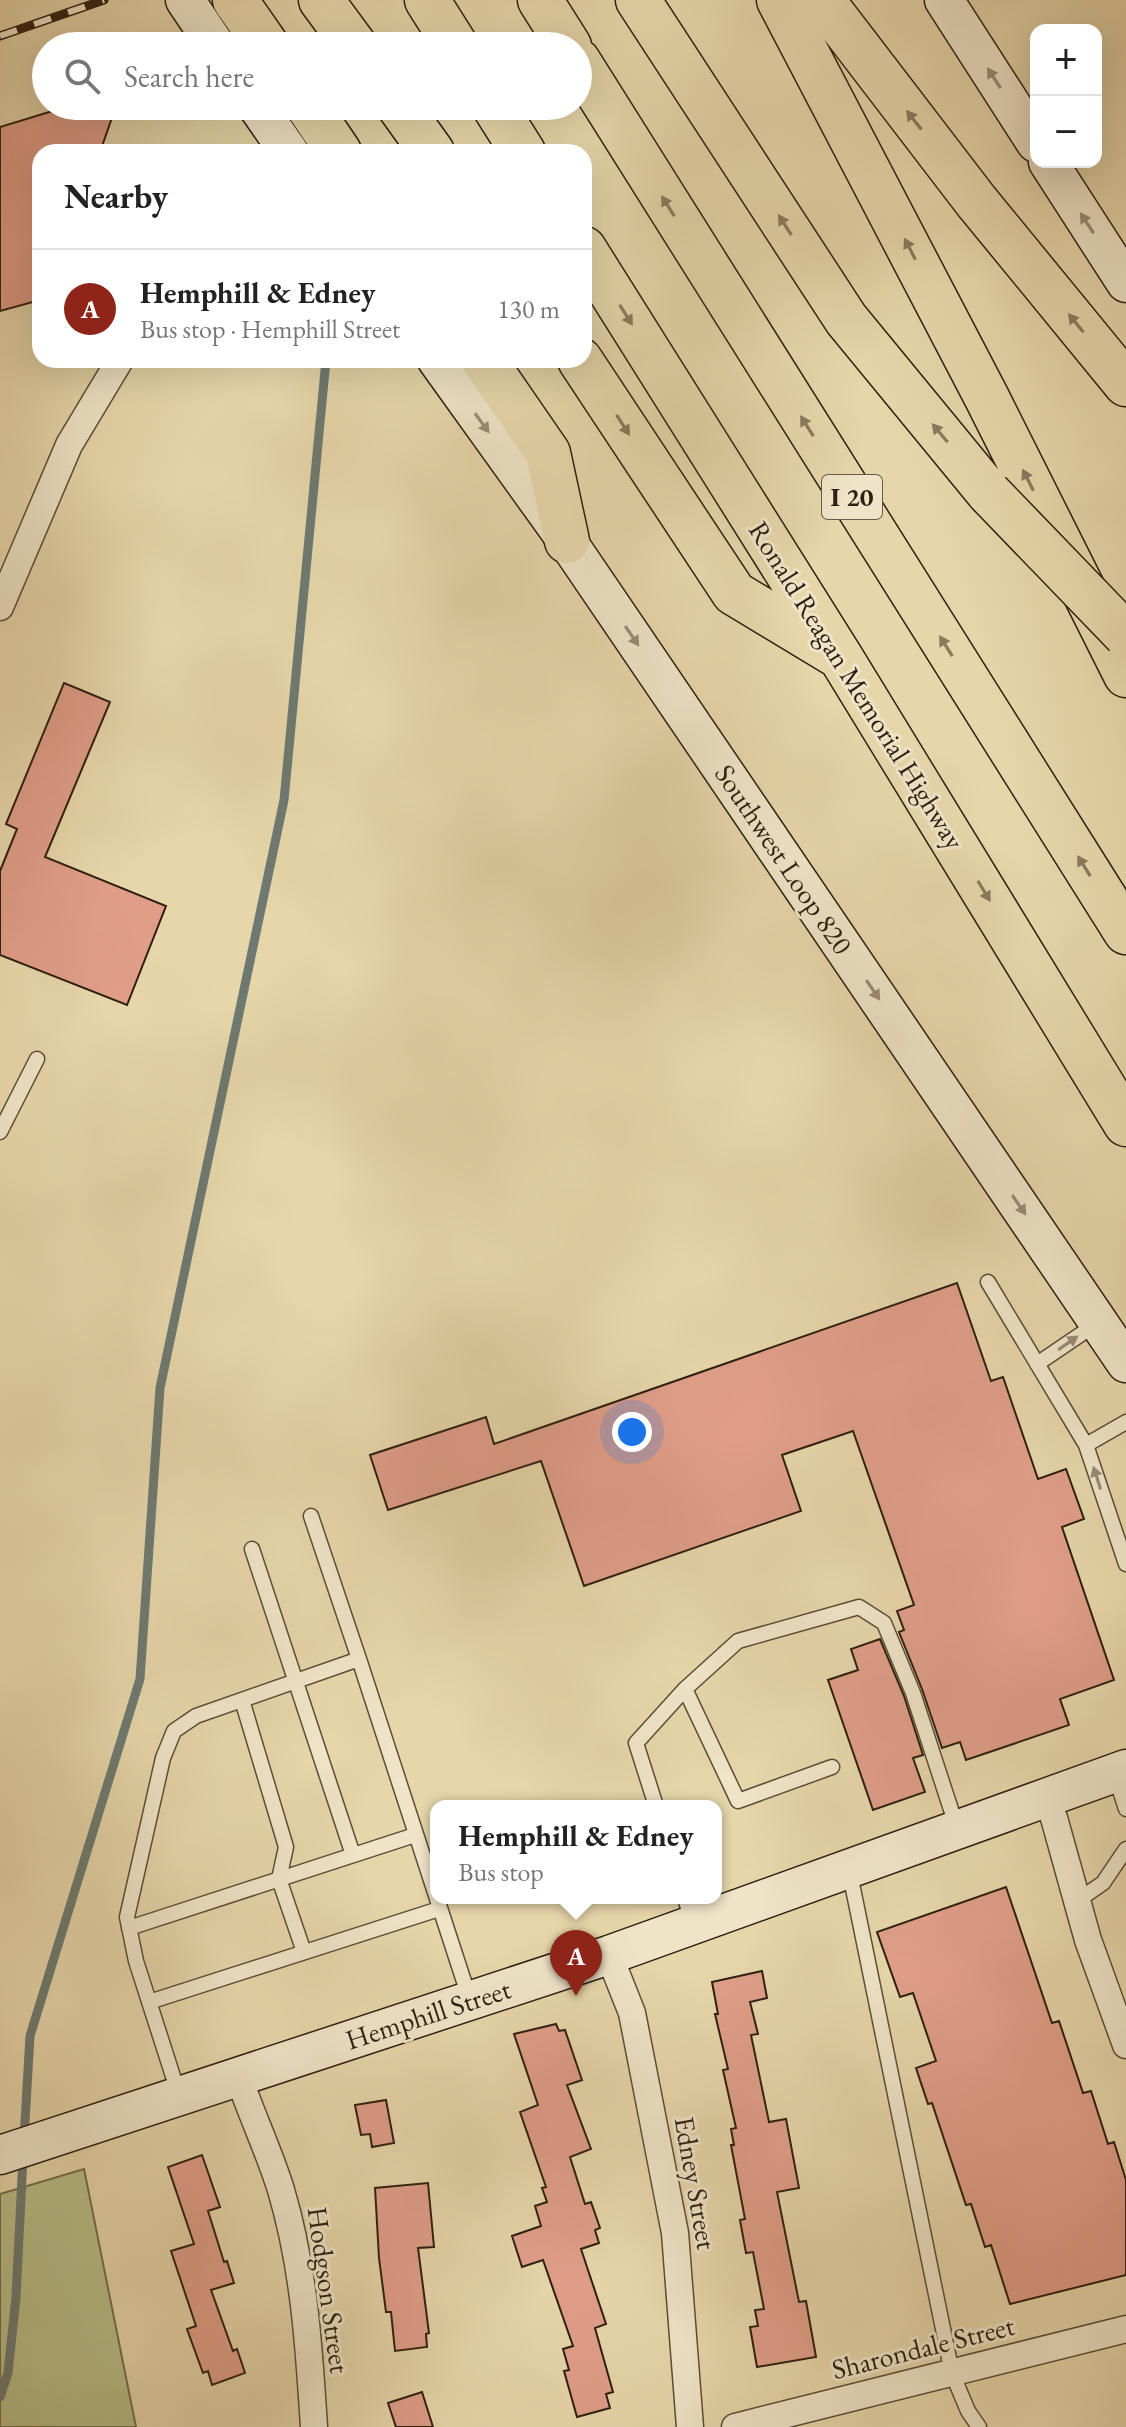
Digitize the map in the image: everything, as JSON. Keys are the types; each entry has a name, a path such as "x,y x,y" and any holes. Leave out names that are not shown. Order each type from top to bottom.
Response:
{"highway":[{"path":"235,0 257,32"},
{"path":"321,0 345,32"},
{"path":"427,0 447,32"},
{"path":"540,0 560,32"},
{"path":"638,0 846,319 989,493 1126,635"},
{"path":"779,0 965,356 1126,675"},
{"path":"822,0 976,201 1126,384"},
{"name":"I 20","path":"592,83 1126,932"},
{"path":"317,120 334,144"},
{"path":"409,120 426,144"},
{"path":"503,120 518,144"},
{"name":"Ronald Reagan Memorial Highway","path":"592,262 841,658 1126,1124"},
{"path":"490,368 548,453 567,541"},
{"path":"585,368 734,593 841,658"}],"main road":[{"path":"185,0 207,32"},
{"path":"944,0 1030,134"},
{"path":"267,120 283,144"},
{"path":"1052,168 1126,283"},
{"name":"Southwest Loop 820","path":"443,368 567,541 1126,1363"},
{"name":"Hemphill Street","path":"722,1903 848,1869 1120,1771"},
{"name":"Hemphill Street","path":"0,2155 609,1955 689,1912 719,1904"}],"street":[{"path":"0,607 69,445 115,368"},
{"path":"1045,1798 1126,2045"},
{"name":"Edney Street","path":"609,1955 632,2013 675,2233 690,2427"},
{"name":"Hodgson Street","path":"238,2075 281,2190 297,2254 308,2331 314,2427"},
{"name":"Sharondale Street","path":"735,2427 1126,2329"}],"lane":[{"path":"0,1132 37,1059"},
{"path":"988,1282 1086,1445 1126,1564"},
{"path":"1037,1364 1099,1322"},
{"path":"1086,1445 1126,1422"},
{"path":"311,1516 430,1881"},
{"path":"252,1549 353,1855"},
{"path":"654,1800 636,1743 685,1689 738,1641 859,1607 884,1623 913,1693 957,1829"},
{"path":"179,2095 136,1961 127,1917 160,1772 174,1731 196,1716 359,1659"},
{"path":"685,1689 738,1801 832,1767"},
{"path":"242,1700 286,1847 279,1879 304,1952"},
{"path":"1120,1771 1126,1809"},
{"path":"129,1928 415,1835"},
{"path":"1077,1901 1103,1883 1126,1849"},
{"path":"848,1869 952,2373 968,2411 979,2427"},
{"path":"437,1904 470,2000"},
{"path":"149,2002 439,1909"}],"green space":[{"path":"84,2169 136,2427 0,2427 0,2194"}],"building":[{"path":"32,117 32,120 111,120 103,144 32,144 32,302 0,311 0,127"},
{"path":"64,683 110,702 45,857 166,906 127,1005 0,955 0,871 17,829 6,824"},
{"path":"957,1283 991,1381 1003,1377 1038,1479 1066,1469 1084,1519 1062,1527 1114,1680 1060,1699 1069,1725 966,1760 960,1742 942,1748 899,1632 904,1630 897,1611 914,1605 853,1431 782,1455 801,1511 584,1586 541,1461 388,1510 370,1455 486,1417 494,1444"},
{"path":"880,1639 904,1696 923,1755 913,1758 925,1792 873,1810 828,1680 858,1670 851,1649"},
{"path":"1006,1887 1052,2023 1059,2021 1083,2093 1091,2091 1108,2144 1114,2142 1126,2180 1126,2275 1010,2304 991,2245 985,2247 971,2204 966,2205 932,2103 928,2104 916,2068 936,2061 913,1993 900,1997 877,1932"},
{"path":"762,1971 767,1998 750,2002 758,2034 751,2035 769,2122 786,2119 799,2188 777,2192 799,2302 806,2301 816,2357 757,2367 750,2327 758,2326 755,2310 764,2309 753,2252 746,2253 740,2220 745,2219 731,2145 734,2145 731,2129 736,2128 723,2070 728,2069 715,2014 718,2014 712,1982"},
{"path":"556,2024 559,2031 565,2030 582,2080 567,2085 591,2149 570,2157 585,2204 591,2202 600,2228 595,2230 599,2243 581,2249 606,2324 595,2328 613,2392 606,2394 610,2408 577,2417 564,2371 569,2370 563,2349 573,2346 543,2260 522,2267 512,2236 541,2226 535,2206 547,2202 542,2188 546,2187 520,2112 538,2105 514,2034"},
{"path":"386,2100 394,2143 372,2147 370,2134 361,2135 355,2105"},
{"path":"202,2155 220,2207 208,2211 234,2283 211,2290 233,2351 237,2349 245,2373 212,2385 208,2371 203,2373 187,2329 196,2326 171,2251 194,2244 168,2167"},
{"path":"428,2183 434,2247 418,2248 429,2333 426,2334 427,2347 395,2351 391,2312 386,2312 379,2258 375,2188"},
{"path":"422,2392 433,2427 396,2427 388,2403"}],"waterway":[{"path":"24,2139 30,2036 140,1679 160,1388 284,800 325,368"},
{"path":"0,2397 8,2373 16,2297 23,2158"}],"railway":[{"path":"0,36 104,0"}],"place":[{"name":"Hemphill & Edney","path":"576,1996"}]}
